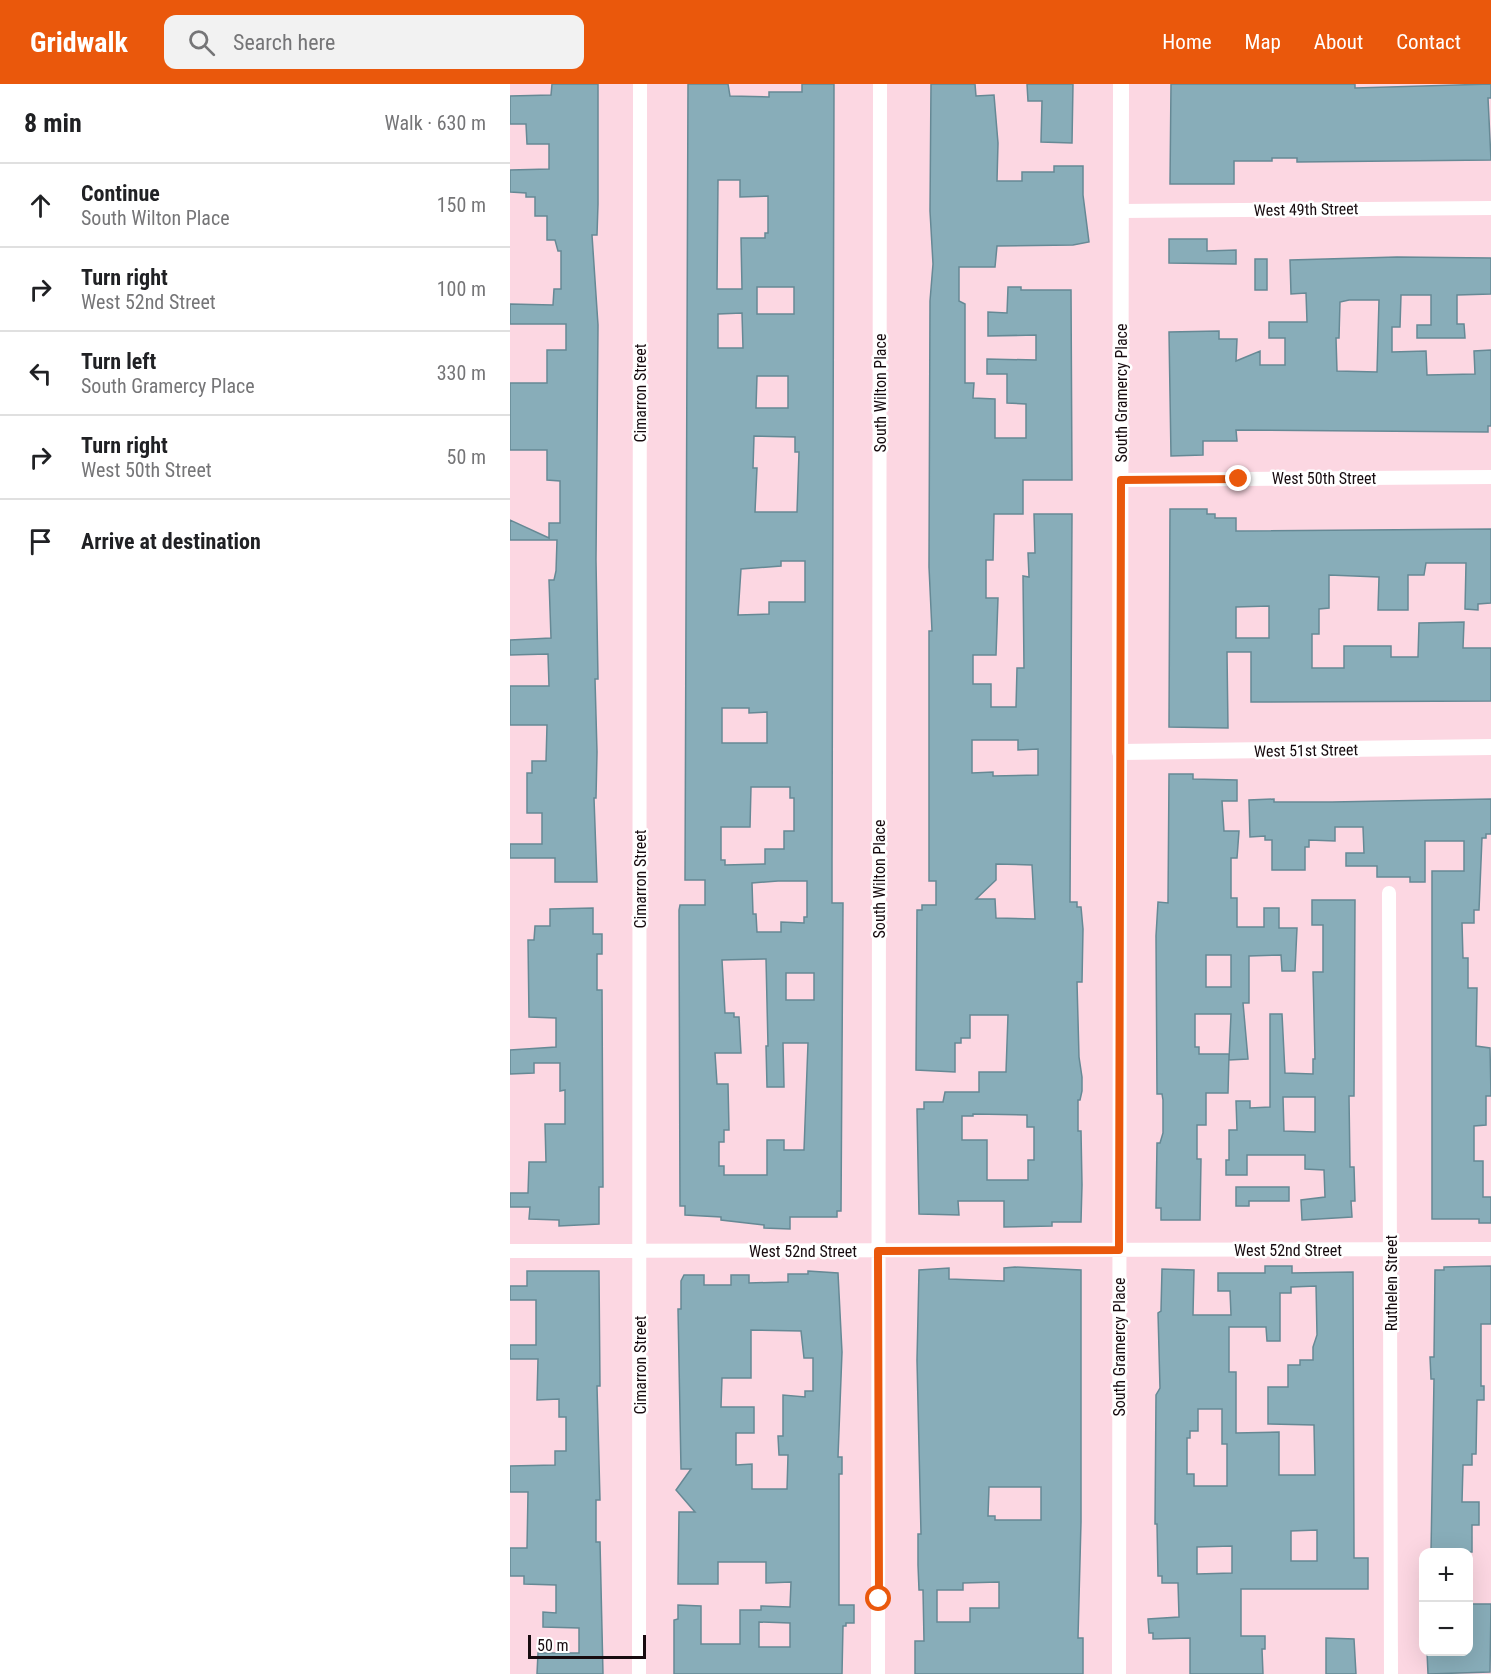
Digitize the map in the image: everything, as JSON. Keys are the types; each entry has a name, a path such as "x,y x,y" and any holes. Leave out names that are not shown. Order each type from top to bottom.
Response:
{"street":[{"name":"Cimarron Street","path":"639,1674 640,84"},
{"name":"South Wilton Place","path":"878,1674 880,84"},
{"name":"South Gramercy Place","path":"1119,1674 1121,84"},
{"name":"West 49th Street","path":"1121,211 1491,208"},
{"name":"West 50th Street","path":"1121,480 1491,477"},
{"name":"West 51st Street","path":"1120,752 1491,747"},
{"name":"Ruthelen Street","path":"1389,893 1391,1674"},
{"name":"West 52nd Street","path":"510,1251 1491,1250"}],"building":[{"path":"552,84 598,84 597,235 592,235 598,325 596,560 598,679 595,679 597,752 596,798 594,798 597,882 555,882 555,858 510,858 510,844 542,844 542,813 527,813 527,773 532,773 532,761 546,761 547,725 510,725 510,686 549,686 548,654 510,655 510,640 551,638 549,580 554,580 556,571 557,540 510,540 510,520 549,538 549,523 560,523 560,481 547,480 547,450 510,450 510,383 547,383 547,350 566,350 566,324 510,324 510,304 553,305 554,289 561,289 561,251 558,251 555,240 547,240 547,216 535,216 535,197 526,197 526,193 510,192 510,170 549,169 549,144 527,144 526,124 510,124 510,96 551,95"},
{"path":"688,84 728,84 730,96 769,97 769,92 802,92 802,84 834,84 832,903 843,903 841,1211 837,1211 837,1217 790,1217 790,1229 764,1228 764,1225 721,1220 721,1217 685,1215 685,1206 680,1206 679,910 680,905 705,905 705,880 685,880","holes":["718,180 740,180 740,197 768,196 768,233 765,233 765,238 741,238 742,289 717,289","757,287 794,287 794,314 757,314","742,313 743,348 718,348 718,314","757,376 788,376 788,408 756,408","754,436 795,437 795,452 799,452 797,512 755,512 757,468 753,468","781,561 805,561 805,602 769,602 769,614 738,615 741,569 781,566","722,708 749,708 749,713 767,712 767,743 722,743","751,787 790,787 790,798 794,798 794,831 784,831 784,849 765,849 765,864 725,865 725,860 721,860 721,827 750,827","807,881 807,917 804,917 804,923 781,922 781,932 757,932 756,914 753,914 752,883","766,959 767,1087 784,1087 783,1043 808,1043 804,1150 784,1150 784,1140 767,1140 767,1175 724,1175 724,1166 719,1166 719,1142 724,1142 724,1130 729,1130 728,1084 717,1084 715,1053 741,1053 739,1017 734,1017 734,1013 725,1013 722,960","786,973 814,973 814,1000 786,1000"]},
{"path":"931,84 975,84 976,96 994,95 998,143 997,181 1022,181 1022,172 1054,172 1054,166 1083,166 1083,195 1089,242 1073,245 997,246 995,267 959,267 959,301 965,304 965,383 974,383 973,398 995,399 995,438 1026,438 1026,404 1007,403 1007,374 987,374 987,359 1036,360 1036,335 988,336 988,312 1007,313 1008,287 1021,287 1021,290 1071,290 1072,480 1023,480 1023,514 994,514 993,560 986,560 986,598 998,598 996,655 973,655 973,684 991,684 991,707 1016,707 1017,668 1024,668 1023,576 1029,577 1028,553 1035,553 1034,514 1072,514 1070,902 1077,902 1077,907 1081,907 1083,929 1082,982 1077,982 1079,1057 1082,1077 1082,1091 1080,1100 1078,1100 1078,1131 1081,1131 1081,1222 1052,1222 1052,1226 1004,1227 1004,1201 958,1201 959,1215 919,1214 917,1109 924,1109 924,1102 943,1102 945,1092 979,1092 979,1072 1006,1072 1008,1015 970,1015 970,1038 961,1038 961,1043 955,1043 955,1072 916,1070 917,910 922,910 922,905 936,905 936,881 929,881 929,631 932,631 929,567 930,301 933,264 930,211","holes":["972,740 1018,740 1018,750 1038,749 1038,775 993,776 993,772 972,773","996,864 1032,865 1035,919 996,918 995,899 976,899 996,880","973,1114 1027,1115 1027,1127 1034,1127 1034,1160 1028,1160 1028,1180 987,1180 987,1140 962,1140 962,1116 973,1116"]},
{"path":"1027,84 1073,84 1072,143 1041,142 1042,101 1028,101"},
{"path":"1171,84 1355,84 1355,88 1491,84 1491,98 1488,98 1491,160 1297,162 1297,158 1272,158 1272,161 1234,161 1234,184 1170,184"},
{"path":"1169,239 1207,239 1207,251 1236,250 1236,264 1169,263"},
{"path":"1397,257 1491,258 1491,294 1457,295 1457,324 1464,324 1465,338 1417,338 1417,325 1431,325 1431,295 1401,295 1400,327 1392,327 1392,352 1426,351 1427,375 1475,374 1474,351 1491,350 1491,426 1488,426 1488,432 1236,430 1237,441 1203,441 1203,455 1171,456 1169,332 1219,331 1219,339 1237,339 1236,361 1260,351 1260,365 1285,365 1285,338 1269,338 1269,322 1307,322 1306,293 1291,294 1290,260","holes":["1379,300 1377,372 1337,371 1336,338 1339,338 1340,302"]},
{"path":"1255,259 1267,259 1267,290 1255,290"},
{"path":"1170,509 1207,509 1207,514 1215,514 1215,518 1236,518 1236,531 1491,529 1491,603 1478,604 1478,610 1465,609 1466,563 1426,563 1424,575 1408,575 1408,610 1378,610 1379,577 1329,575 1329,608 1319,609 1319,634 1312,634 1312,668 1344,668 1344,646 1391,646 1391,657 1418,657 1419,623 1464,622 1463,648 1491,648 1491,701 1251,702 1251,652 1227,652 1228,728 1169,727","holes":["1269,606 1269,638 1236,638 1236,607"]},
{"path":"1169,774 1193,774 1193,779 1237,780 1237,801 1222,801 1224,831 1239,831 1237,858 1231,858 1231,898 1237,898 1237,927 1264,927 1264,908 1279,908 1279,928 1297,928 1295,971 1282,971 1281,955 1249,956 1249,1003 1243,1003 1248,1059 1229,1060 1231,1014 1195,1014 1195,1047 1199,1047 1199,1054 1229,1054 1228,1093 1206,1093 1206,1125 1197,1125 1197,1159 1201,1159 1200,1220 1161,1220 1161,1208 1156,1208 1157,1143 1160,1143 1163,1133 1163,1100 1162,1094 1157,1094 1156,936 1158,902 1168,903","holes":["1206,955 1231,955 1231,987 1206,987"]},
{"path":"1274,799 1274,802 1332,802 1491,799 1491,834 1486,834 1486,838 1482,838 1479,910 1474,910 1474,923 1462,923 1463,958 1468,958 1468,988 1477,988 1476,1046 1490,1048 1491,1096 1486,1096 1486,1125 1474,1126 1474,1161 1483,1161 1483,1197 1491,1197 1491,1223 1479,1223 1479,1219 1432,1219 1432,871 1464,871 1464,841 1425,841 1425,882 1410,882 1410,877 1377,877 1377,866 1346,866 1346,853 1364,853 1363,827 1335,827 1335,841 1309,840 1309,847 1305,847 1305,870 1272,870 1272,840 1265,840 1265,836 1250,837 1249,800"},
{"path":"1312,900 1355,900 1354,1096 1349,1096 1350,1167 1354,1167 1355,1201 1351,1201 1352,1217 1302,1220 1301,1200 1325,1197 1324,1170 1305,1169 1305,1155 1247,1155 1247,1175 1226,1175 1226,1160 1229,1160 1229,1130 1237,1130 1236,1101 1250,1101 1250,1108 1270,1107 1270,1014 1282,1014 1285,1073 1313,1074 1313,1059 1315,1059 1313,972 1323,972 1323,925 1312,925","holes":["1283,1097 1315,1097 1315,1132 1284,1131"]},
{"path":"593,908 593,934 602,934 602,954 597,954 597,990 602,990 603,1187 599,1187 599,1224 559,1226 559,1220 529,1219 530,1207 510,1207 510,1193 528,1193 529,1162 546,1162 545,1124 565,1124 565,1090 560,1091 560,1063 534,1063 534,1073 510,1074 510,1050 556,1047 556,1018 529,1017 528,940 534,940 535,926 550,926 550,909"},
{"path":"1236,1187 1289,1187 1289,1201 1249,1201 1249,1206 1236,1206"},
{"path":"1265,1266 1292,1266 1292,1273 1353,1272 1354,1558 1368,1558 1368,1589 1241,1589 1241,1636 1265,1636 1265,1649 1262,1649 1263,1674 1190,1674 1190,1638 1153,1639 1153,1633 1149,1633 1148,1619 1179,1617 1178,1583 1162,1583 1162,1576 1158,1576 1157,1524 1155,1524 1156,1395 1160,1388 1158,1313 1161,1311 1162,1269 1194,1270 1193,1315 1231,1315 1230,1291 1218,1291 1218,1273 1265,1273","holes":["1316,1286 1317,1335 1313,1347 1313,1360 1300,1360 1300,1365 1288,1365 1288,1387 1268,1387 1268,1424 1314,1425 1315,1475 1279,1475 1279,1432 1236,1433 1236,1372 1229,1372 1229,1327 1266,1327 1267,1341 1280,1341 1280,1293 1291,1293 1291,1287","1198,1409 1222,1409 1222,1444 1227,1444 1227,1486 1194,1486 1194,1474 1187,1474 1187,1438 1190,1438 1190,1431 1198,1431","1317,1530 1317,1561 1291,1561 1291,1531","1232,1546 1232,1573 1197,1574 1197,1547"]},
{"path":"1491,1266 1491,1324 1481,1324 1481,1386 1484,1386 1484,1400 1477,1400 1476,1454 1472,1454 1472,1465 1463,1465 1462,1502 1479,1502 1479,1525 1472,1525 1472,1548 1431,1548 1434,1379 1431,1379 1430,1357 1434,1357 1435,1270 1444,1270 1444,1267"},
{"path":"949,1268 949,1279 1004,1281 1004,1268 1081,1270 1081,1522 1078,1638 1083,1638 1083,1674 915,1674 915,1641 924,1641 923,1590 919,1590 918,1565 918,1534 921,1534 917,1360 919,1270","holes":["989,1487 1041,1487 1041,1520 995,1520 995,1516 988,1516","999,1582 999,1608 970,1608 970,1622 937,1622 937,1590 963,1590 963,1583"]},
{"path":"527,1271 599,1271 600,1386 597,1386 600,1500 596,1500 596,1542 600,1542 603,1674 537,1674 538,1653 579,1653 579,1628 543,1627 543,1612 556,1613 556,1585 524,1584 524,1576 510,1576 510,1548 527,1548 528,1492 510,1492 510,1466 555,1465 555,1451 566,1451 566,1417 559,1417 559,1399 537,1400 538,1359 510,1359 510,1345 536,1345 536,1300 510,1300 510,1286 527,1286"},
{"path":"808,1271 838,1273 842,1352 838,1457 842,1457 842,1474 839,1474 839,1605 854,1605 854,1623 846,1623 846,1626 843,1626 842,1674 674,1674 674,1620 678,1619 678,1605 701,1606 701,1644 740,1644 740,1610 761,1610 761,1606 790,1607 791,1582 766,1583 766,1562 718,1562 718,1584 678,1584 679,1512 695,1512 676,1490 691,1469 681,1469 678,1309 681,1309 681,1281 684,1275 704,1275 704,1285 731,1285 731,1275 749,1275 749,1283 788,1282 788,1274 808,1274","holes":["751,1330 801,1331 804,1358 813,1358 813,1391 805,1391 805,1397 783,1395 783,1436 778,1436 779,1455 788,1455 787,1489 752,1489 752,1464 736,1465 736,1433 754,1433 754,1407 721,1407 722,1378 751,1378","759,1622 790,1623 790,1647 759,1647"]},
{"path":"1473,1604 1491,1604 1490,1672 1428,1674 1427,1656 1473,1656"},
{"path":"1326,1638 1354,1639 1356,1674 1326,1674"}],"route":[{"path":"879,1599 878,1251 1119,1250 1121,480 1239,479"}]}
